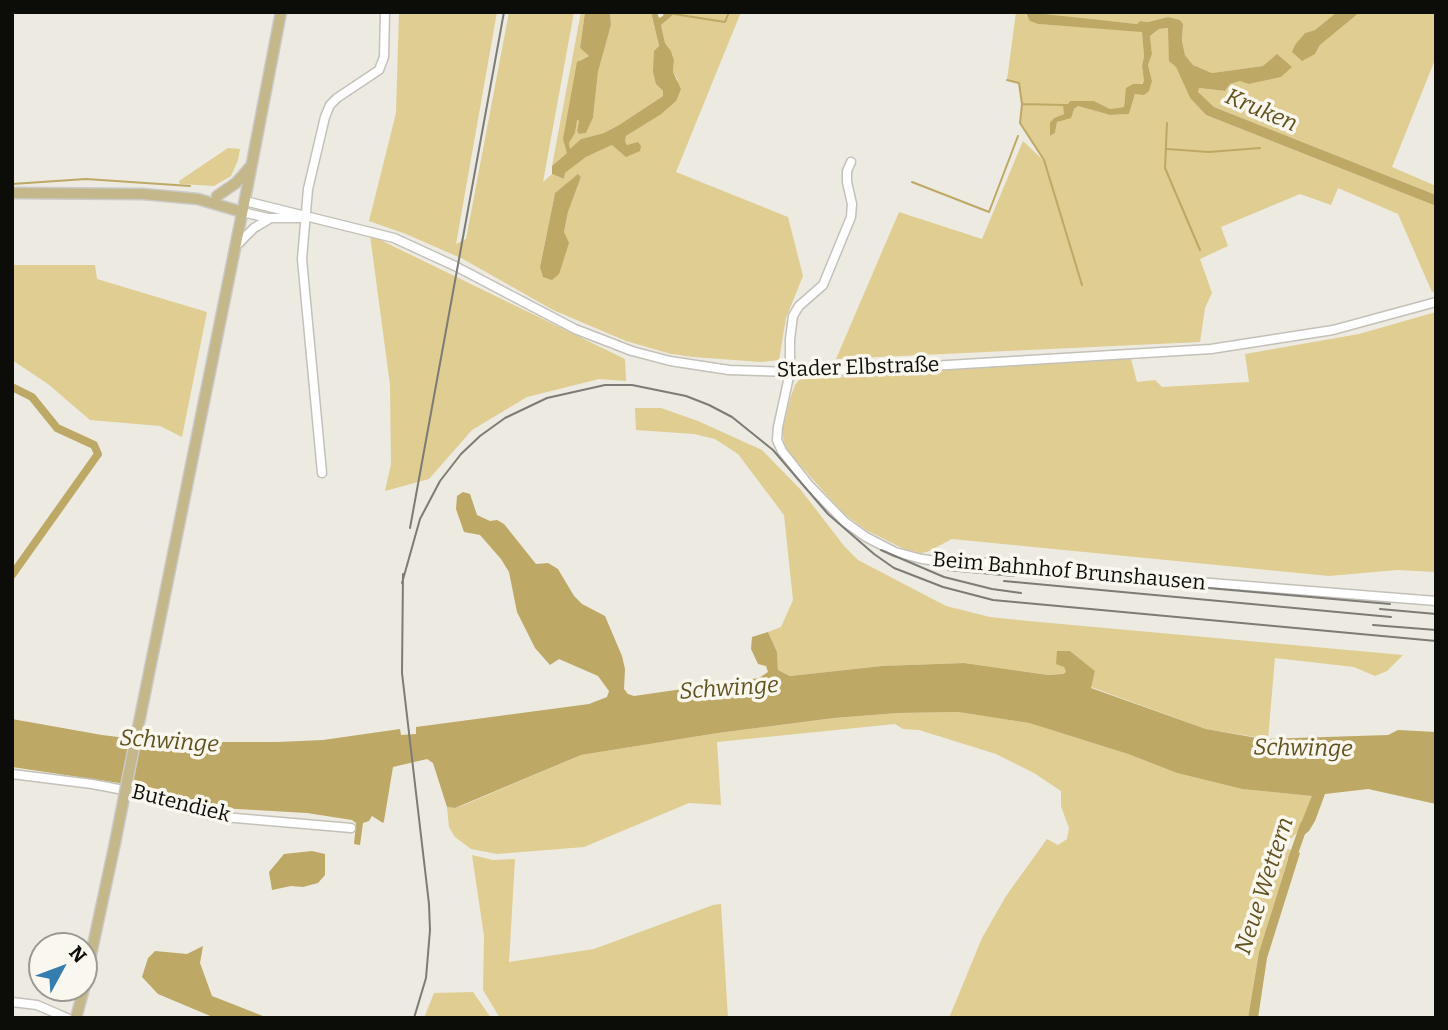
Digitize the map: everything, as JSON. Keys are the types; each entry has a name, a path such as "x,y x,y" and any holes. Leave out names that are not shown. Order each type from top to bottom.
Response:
{"main road":[{"path":"96,932 244,207 281,12"},
{"path":"198,199 217,196 236,183 252,164"},
{"path":"12,193 117,192 198,199 244,207"},
{"path":"217,196 244,207"}],"street":[{"path":"322,472 302,259 308,189 330,105 379,70 384,57 386,12"},
{"name":"Beim Bahnhof Brunshausen","path":"851,162 847,171 852,204 851,217 822,285 799,306 793,316 790,372 777,440 782,451 808,484 845,522 895,552 944,562 978,562 1436,601"},
{"name":"Stader Elbstraße","path":"244,207 272,218 305,218"},
{"name":"Stader Elbstraße","path":"244,207 364,229 394,238 457,267 575,329 632,351 701,366 790,372 882,369 1211,349 1334,330 1436,302"},
{"path":"235,247 256,227 272,218"},
{"name":"Butendiek","path":"12,774 92,784 156,796 184,809 212,816 351,828"},
{"path":"12,1002 37,1005 67,1018"}],"shaded area":[{"path":"399,12 497,12 456,244 466,239 509,12 574,12 543,182 552,174 564,179 565,173 586,157 612,145 628,145 624,141 626,136 660,115 678,80 673,72 674,60 665,43 661,25 673,12 741,12 676,172 788,217 803,276 786,318 779,360 761,362 693,357 671,354 626,341 553,310 463,259 369,221 396,113","holes":["578,175 581,177 564,232 568,243 540,267 555,193"]},
{"path":"581,12 585,12 580,48 589,56 580,60 567,153 552,166"},
{"path":"610,12 651,12 659,47 656,84 663,91 663,96 604,133 581,139 570,150 569,143 575,133 576,120 579,121 579,134 586,133 593,118 598,72 611,25"},
{"path":"1016,12 1025,12 1026,16 1038,24 1142,31 1144,81 1125,97 1124,107 1110,109 1094,101 1070,101 1064,114 1054,118 1050,136 1055,133 1057,122 1078,106 1110,115 1129,114 1135,94 1152,81 1148,65 1152,54 1150,36 1159,29 1169,28 1176,67 1190,98 1206,115 1436,206 1436,291 1432,292 1398,214 1338,188 1331,205 1300,194 1221,227 1228,246 1200,259 1212,293 1205,308 1200,342 836,359 899,212 982,239 1023,141 1044,161 1020,123 1022,104 1019,83 1007,80"},
{"path":"1033,12 1337,12 1315,30 1305,33 1315,54 1320,45 1360,12 1436,12 1436,57 1392,167 1436,186 1436,195 1214,107 1197,92 1199,88 1225,91 1230,84 1240,81 1248,84 1263,66 1212,73 1193,65 1185,55 1183,25 1180,20 1168,17 1148,22 1140,21 1138,24 1035,15"},
{"path":"228,148 240,149 231,176 214,186 180,184 179,181"},
{"path":"370,235 625,359 626,381 599,379 527,397 472,430 429,479 385,491 391,464 390,385"},
{"path":"12,265 95,265 97,279 207,312 182,437 160,426 90,420 48,384 12,360"},
{"path":"1436,312 1436,572 1397,570 1329,576 952,539 921,553 904,549 866,530 843,513 790,454 784,443 782,432 790,399 800,379 1131,359 1137,382 1155,380 1162,387 1249,382 1245,354 1359,334"},
{"path":"635,408 661,408 698,421 762,450 801,490 858,560 946,606 990,617 1403,655 1387,671 1375,676 1354,667 1275,658 1268,739 1206,729 1091,687 1095,671 1070,651 1064,667 1066,672 1063,674 1048,675 964,663 882,666 790,676 778,670 777,652 768,632 781,627 793,600 784,515 738,454 715,439 694,434 636,430"},
{"path":"958,712 1029,723 1128,754 1177,773 1242,789 1313,796 1297,833 1282,847 1291,850 1259,952 1248,1018 949,1018 982,938 1006,896 1047,839 1058,845 1067,839 1069,828 1061,806 1061,791 1034,773 996,754 919,730 903,729 895,724 717,742 721,805 689,803 584,847 497,854 471,849 455,837 449,827 447,807 464,805 581,755 834,718"},
{"path":"472,855 493,860 515,859 509,962 594,949 721,904 728,1018 500,1018 483,990 484,936"},
{"path":"473,992 491,1018 424,1018 434,993"}],"water":[{"path":"585,12 610,12 611,25 598,72 593,118 586,133 579,134 577,120 575,133 569,143 570,149 581,139 604,133 619,125 663,96 653,72 654,51 659,46 651,12 657,12 659,18 664,12 674,14 661,25 665,43 674,60 673,72 681,89 676,101 660,115 626,136 627,145 638,142 640,151 626,157 612,145 586,157 565,173 564,179 552,174 552,166 567,153 563,139 577,62 589,56 580,48"},
{"path":"1025,12 1137,24 1140,21 1148,22 1168,17 1180,20 1183,24 1185,55 1193,65 1212,73 1263,66 1277,54 1292,67 1281,77 1248,84 1240,81 1230,84 1225,91 1199,88 1198,92 1214,107 1436,195 1436,206 1206,115 1190,98 1176,67 1169,61 1168,28 1159,29 1150,36 1152,54 1148,65 1152,81 1149,91 1144,95 1135,94 1129,114 1110,115 1078,106 1071,118 1057,122 1055,133 1050,136 1050,123 1064,114 1063,104 1070,101 1094,101 1110,109 1124,107 1126,88 1144,81 1142,32 1038,24 1030,21"},
{"path":"1337,12 1360,12 1320,45 1315,54 1302,61 1292,52 1295,45 1305,33 1315,30"},
{"path":"578,174 581,177 564,232 569,243 559,274 552,280 543,277 540,267 555,193"},
{"name":"Schwinge","path":"463,492 470,494 477,515 504,524 536,564 548,563 558,569 582,604 605,616 622,656 625,669 624,689 634,696 759,678 768,672 766,666 758,664 751,649 752,637 768,632 777,652 778,670 790,676 882,666 964,663 1048,675 1063,674 1066,672 1064,667 1056,664 1057,651 1070,651 1095,671 1091,688 1206,729 1263,739 1388,735 1398,730 1436,732 1436,804 1368,789 1325,794 1315,821 1304,835 1297,833 1312,796 1242,789 1177,773 1128,754 1029,723 958,712 834,718 581,755 455,808 447,807 433,763 427,759 393,767 384,821 383,823 372,816 369,821 363,823 360,845 354,844 356,823 352,820 307,813 220,808 146,787 12,767 12,719 158,742 277,742 323,740 400,729 401,735 416,734 416,727 589,704 607,697 609,691 598,676 559,659 550,665 535,648 517,612 509,572 480,535 464,532 456,509 457,496"},
{"path":"1291,850 1300,853 1267,958 1258,1018 1248,1018 1259,952"},
{"path":"312,851 325,854 325,875 318,883 272,890 269,872 284,854"},
{"path":"203,946 200,963 212,996 263,1016 215,1018 158,994 142,977 148,958 155,951 187,954"}],"waterway":[{"path":"674,14 725,22 729,12"},
{"path":"1007,80 1019,83 1022,104 1063,105"},
{"path":"1022,104 1020,123 1044,160 1082,285"},
{"path":"1167,123 1165,168 1200,250"},
{"path":"912,182 989,212 1018,136"},
{"path":"1167,149 1209,152 1260,148"},
{"path":"12,184 86,179 190,186"},
{"path":"12,387 32,397 57,428 94,445 98,454 12,575"},
{"name":"Neue Wettern","path":"1292,859 1304,825"}],"railway":[{"path":"410,528 504,12"},
{"path":"402,583 420,519 440,481 461,454 480,436 505,418 547,398 605,385 632,385 686,396 732,417 773,450 828,514 874,554 894,568 943,587 993,600 1436,641"},
{"path":"881,550 944,577 1021,593"},
{"path":"948,570 1014,576"},
{"path":"1003,570 1390,604"},
{"path":"403,574 402,673 430,930 426,978 414,1018"},
{"path":"1004,581 1391,617"},
{"path":"1380,609 1436,614"},
{"path":"1373,625 1436,630"}],"water label":[{"name":"Kruken","path":"1261,111"}]}
